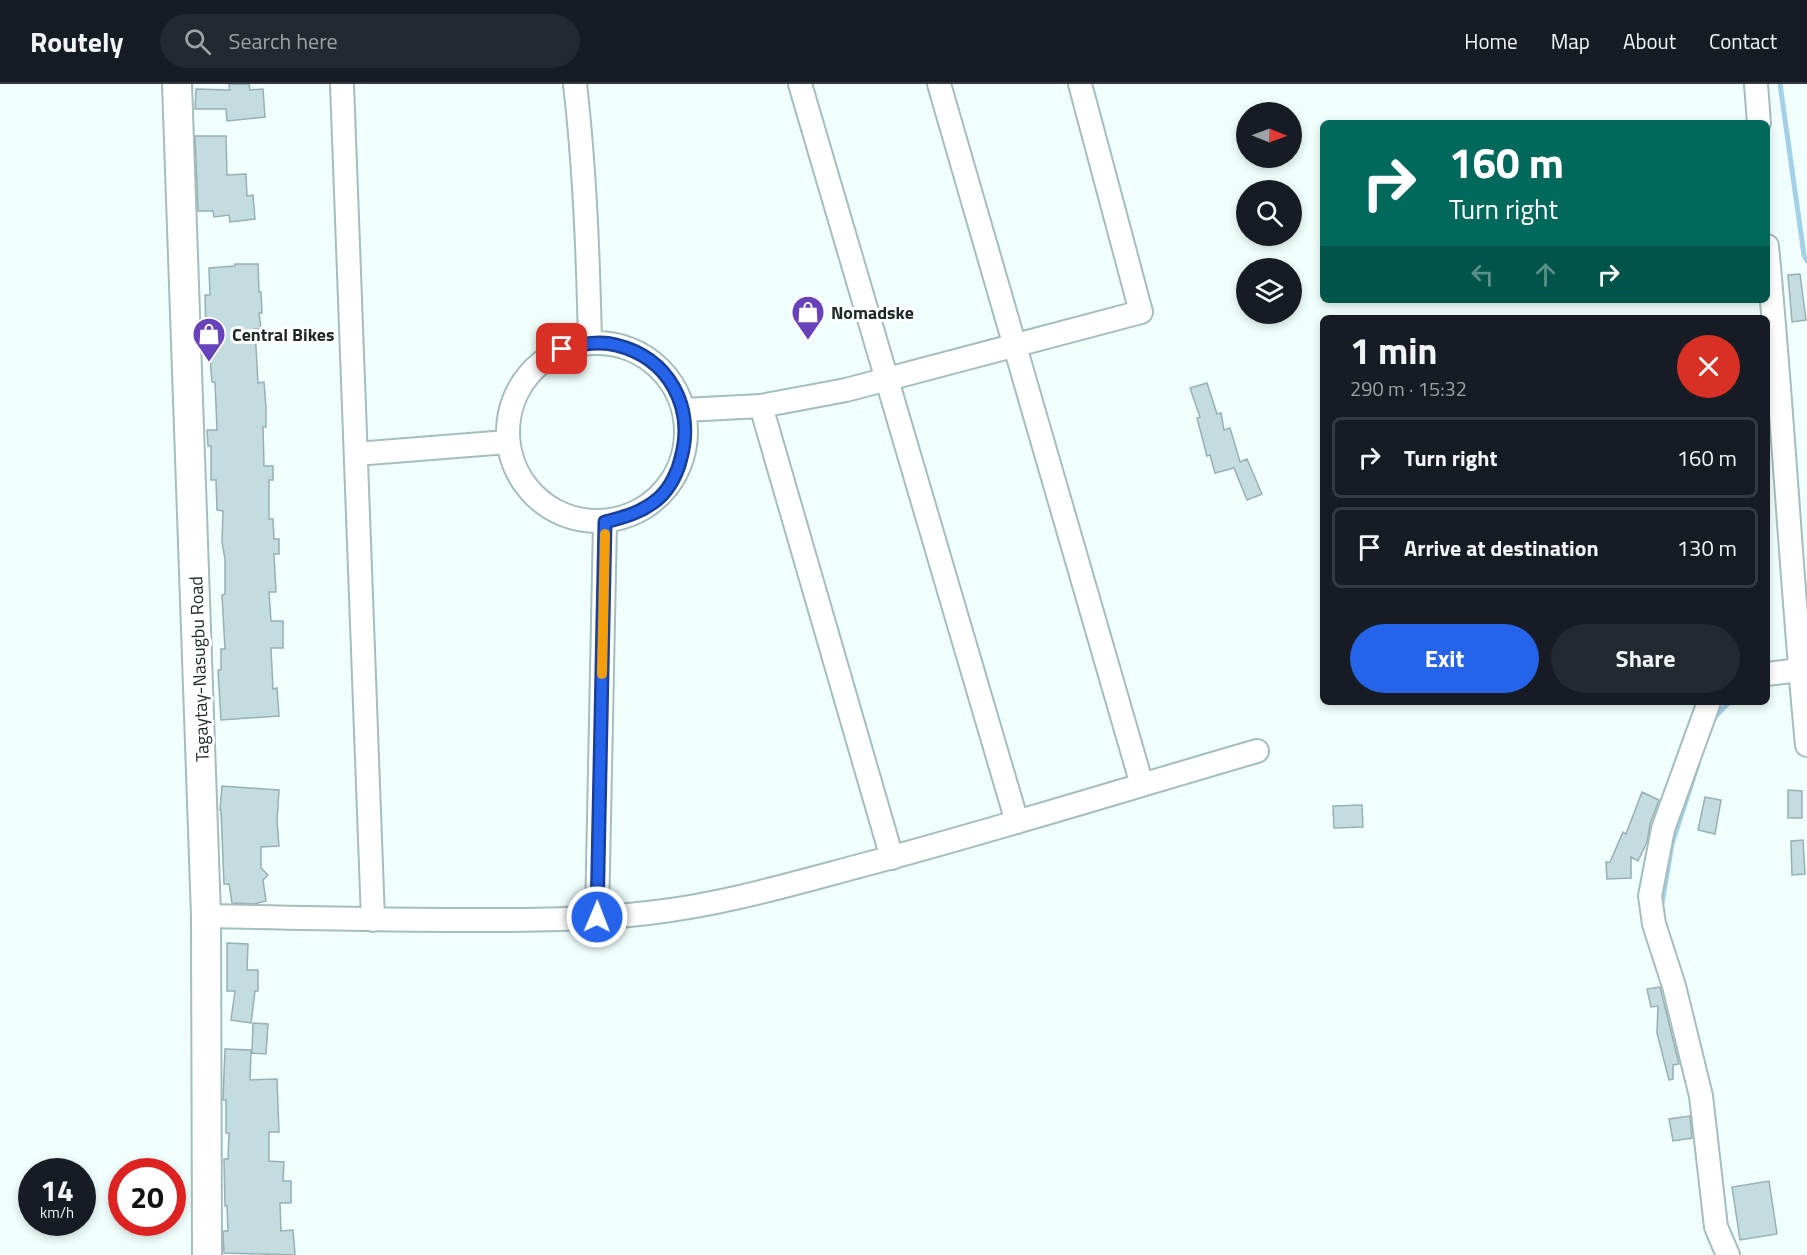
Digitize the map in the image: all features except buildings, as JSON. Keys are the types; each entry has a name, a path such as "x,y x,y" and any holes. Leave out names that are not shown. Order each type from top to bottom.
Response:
{"main road":[{"name":"Tagaytay-Nasugbu Road","path":"177,84 206,916 207,1255"}],"street":[{"path":"342,84 373,921"},
{"path":"575,84 588,238 590,342"},
{"path":"800,84 1017,822"},
{"path":"939,84 1142,785"},
{"path":"684,410 761,406 805,399 887,380 1141,312 1080,84"},
{"path":"1756,84 1759,120"},
{"path":"1770,276 1807,745"},
{"path":"590,342 615,344 639,352 659,367 674,387 684,410 686,441 678,471 660,497 635,514 605,522 577,521 551,511 530,493 514,469 507,442 509,413 520,387 538,364 562,349 590,342"},
{"path":"761,406 892,858"},
{"path":"356,454 507,442"},
{"path":"597,917 605,522"},
{"path":"1770,674 1800,670"},
{"path":"1708,705 1663,829 1650,896 1654,924 1674,986 1701,1096 1716,1227 1728,1255"},
{"path":"206,916 373,921 597,917 648,913 749,895 892,858 1257,751"}],"waterway":[{"path":"1780,84 1804,255 1807,261"},
{"path":"1714,718 1726,705"},
{"path":"1662,903 1672,844 1698,764"}],"slow traffic":[{"path":"602,674 605,534"}],"place":[{"name":"Nomadske","path":"808,341"},
{"name":"Central Bikes","path":"209,363"}],"route":[{"path":"562,349 590,342 615,344 639,352 659,367 674,387 684,410 686,441 678,471 660,497 635,514 605,522 597,917"}]}
